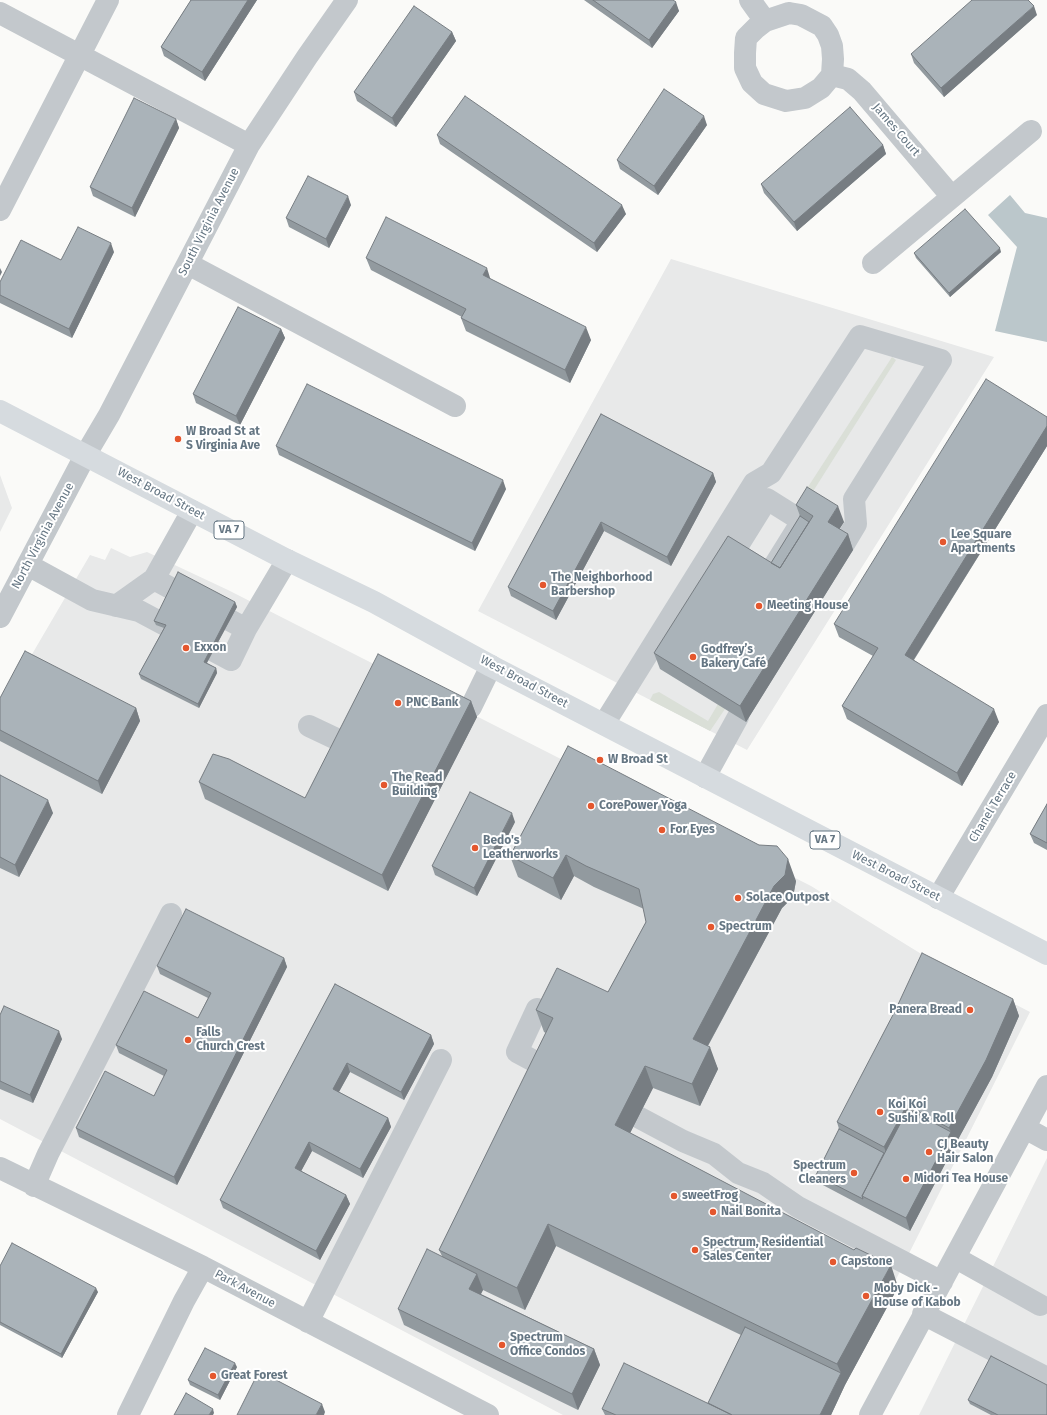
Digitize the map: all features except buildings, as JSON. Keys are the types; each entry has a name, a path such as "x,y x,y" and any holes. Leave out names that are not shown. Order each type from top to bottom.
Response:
{"main road":[{"name":"West Broad Street","path":"0,410 287,560 374,602 491,666 1047,954"}],"street":[{"path":"0,210 108,0"},
{"name":"South Virginia Avenue","path":"86,454 109,415 249,145 307,57 347,0"},
{"path":"750,0 765,20"},
{"path":"0,13 80,54 249,145"},
{"path":"789,13 801,15 822,26 832,46 832,74 821,88 805,98 786,101 764,94 752,83 745,68 746,38 765,20 789,13"},
{"name":"James Court","path":"832,74 848,79 862,91 952,197"},
{"path":"873,263 1031,131"},
{"path":"188,264 455,406"},
{"path":"604,724 754,483 771,473 860,336 941,360 854,499 856,524 844,544"},
{"name":"North Virginia Avenue","path":"0,617 86,454"},
{"path":"116,606 154,579 192,511"},
{"path":"28,565 92,600 139,612 231,660 246,628 287,560"},
{"path":"154,579 246,628"},
{"path":"471,707 491,666"},
{"name":"Chanel Terrace","path":"938,898 1047,715"},
{"path":"705,777 738,717"},
{"path":"309,726 347,744"},
{"path":"34,1186 48,1154 171,914"},
{"path":"537,1009 517,1052 547,1068"},
{"path":"308,1322 441,1060"},
{"path":"870,1415 923,1314 956,1258 1047,1086"},
{"path":"638,1117 682,1141 714,1154 738,1173 763,1183 798,1207 942,1282"},
{"path":"1025,1128 1047,1140"},
{"name":"Park Avenue","path":"0,1168 34,1186 203,1267 488,1415"},
{"path":"956,1258 1040,1305"},
{"path":"128,1415 184,1301 203,1267"},
{"path":"923,1314 1047,1378"}],"shaded area":[{"path":"1010,195 1025,213 1047,218 1047,342 995,331 1017,247 988,215"},
{"path":"671,259 994,357 747,750 478,611"},
{"path":"892,357 896,360 812,493 806,490"},
{"path":"0,475 12,508 0,532"},
{"path":"111,548 130,557 147,552 228,590 811,886 936,963 1030,1012 828,1415 563,1415 0,1119 0,709 90,555 105,560"},
{"path":"659,692 708,721 718,704 725,709 710,731 650,700 653,694"},
{"path":"1047,1158 1047,1415 919,1415"}],"place":[{"name":"W Broad St at S Virginia Ave","path":"178,439"},
{"name":"Lee Square Apartments","path":"943,542"},
{"name":"The Neighborhood Barbershop","path":"543,585"},
{"name":"Meeting House","path":"759,606"},
{"name":"Exxon","path":"186,648"},
{"name":"Godfrey’s Bakery Café","path":"693,657"},
{"name":"PNC Bank","path":"398,703"},
{"name":"W Broad St","path":"600,760"},
{"name":"The Read Building","path":"384,785"},
{"name":"CorePower Yoga","path":"591,806"},
{"name":"For Eyes","path":"662,830"},
{"name":"Bedo's Leatherworks","path":"475,848"},
{"name":"Solace Outpost","path":"738,898"},
{"name":"Spectrum","path":"711,927"},
{"name":"Panera Bread","path":"970,1010"},
{"name":"Falls Church Crest","path":"188,1040"},
{"name":"Koi Koi Sushi & Roll","path":"880,1112"},
{"name":"CJ Beauty Hair Salon","path":"929,1152"},
{"name":"Spectrum Cleaners","path":"854,1173"},
{"name":"Midori Tea House","path":"906,1179"},
{"name":"sweetFrog","path":"674,1196"},
{"name":"Nail Bonita","path":"713,1212"},
{"name":"Spectrum, Residential Sales Center","path":"695,1250"},
{"name":"Capstone","path":"833,1262"},
{"name":"Moby Dick - House of Kabob","path":"866,1296"},
{"name":"Spectrum Office Condos","path":"502,1345"},
{"name":"Great Forest","path":"213,1376"}]}
